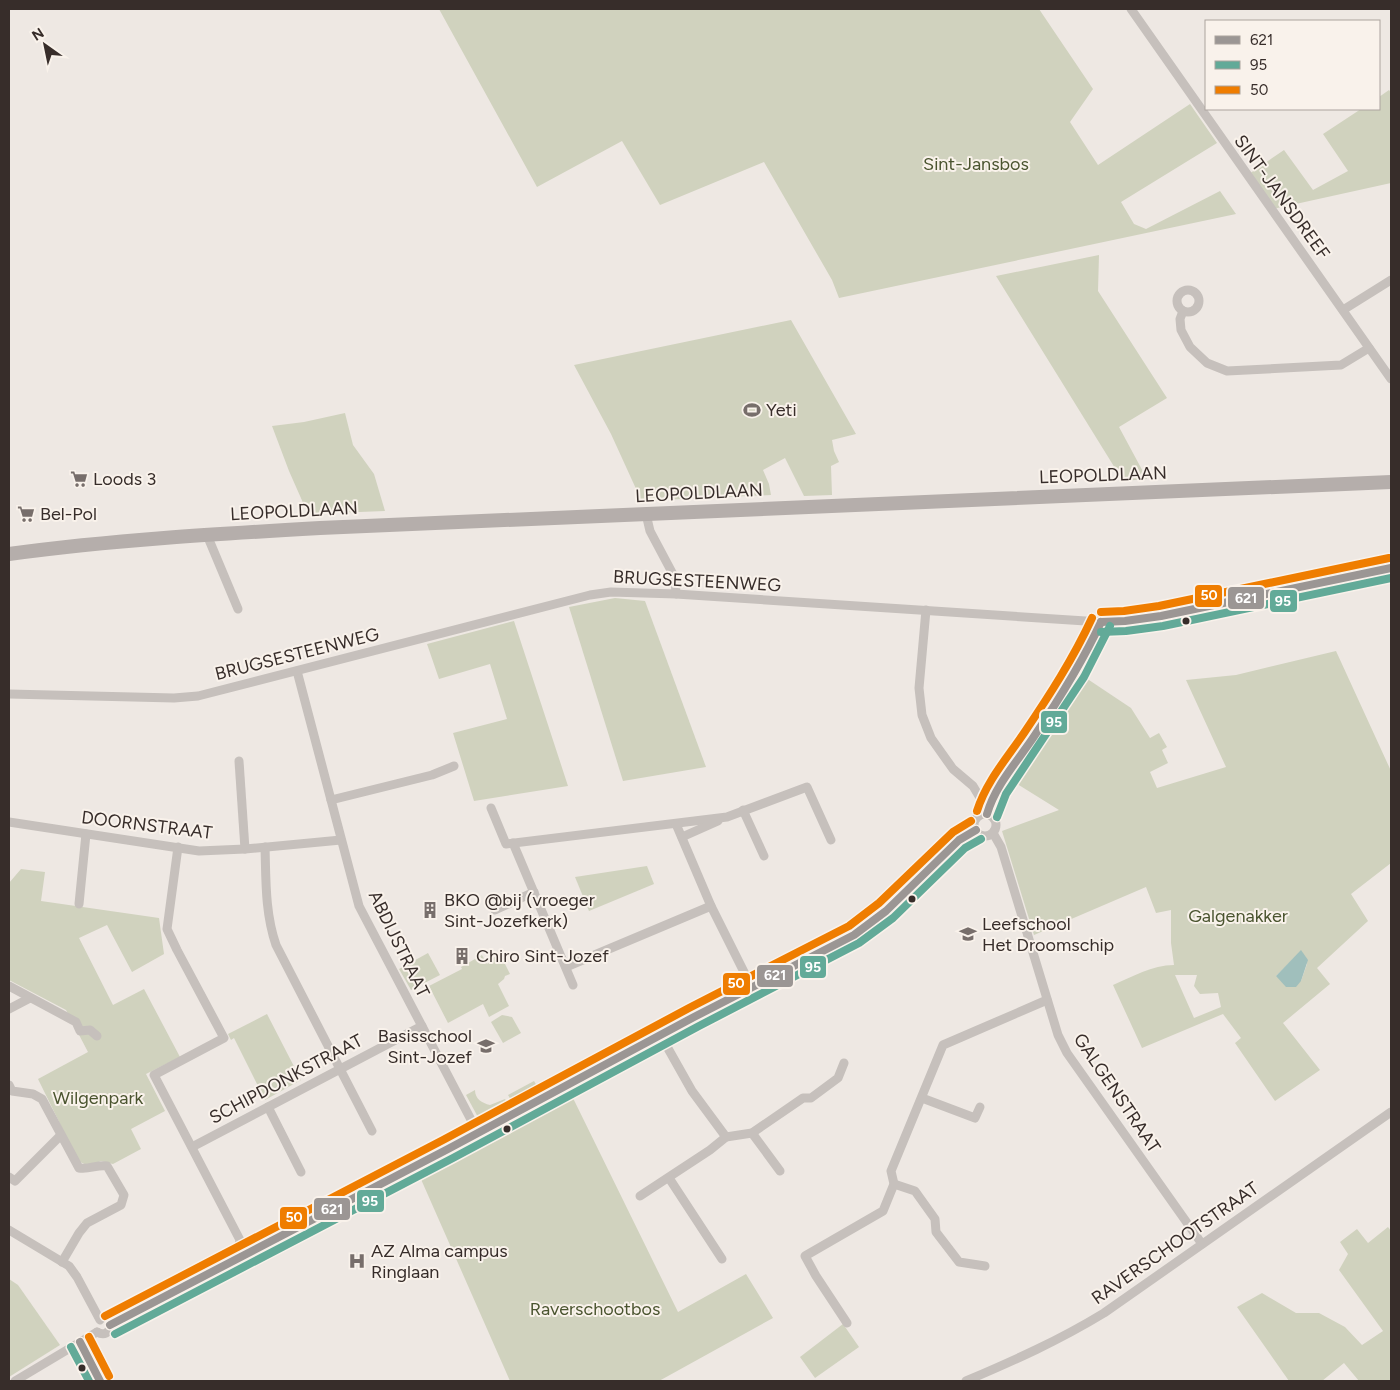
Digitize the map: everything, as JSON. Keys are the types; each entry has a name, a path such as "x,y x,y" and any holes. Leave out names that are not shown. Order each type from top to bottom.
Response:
{"main road":[{"name":"LEOPOLDLAAN","path":"9,554 62,547 207,535 1391,482"}],"street":[{"name":"SINT-JANSDREEF","path":"1130,9 1391,379"},
{"path":"1343,310 1391,280"},
{"path":"1183,311 1180,319 1181,330 1190,347 1207,364 1228,371 1341,365 1369,348"},
{"path":"646,514 650,531 675,578 676,594"},
{"path":"207,535 238,609"},
{"name":"BRUGSESTEENWEG","path":"9,694 174,698 198,696 590,595 611,592 676,594 1100,622 1161,616 1391,568"},
{"path":"926,610 919,688 922,715 931,738 953,769 973,786 987,813 994,818 996,829 987,836 982,835 976,830 976,819 987,813 1000,786 1049,713 1093,641 1100,622"},
{"name":"ABDIJSTRAAT","path":"297,671 360,906 478,1133"},
{"path":"239,761 245,849"},
{"path":"331,800 432,774 454,766"},
{"path":"682,837 743,810 807,787 831,840"},
{"path":"491,808 506,844 727,817"},
{"path":"743,810 764,856"},
{"name":"DOORNSTRAAT","path":"9,822 199,851 245,849 341,840"},
{"path":"676,824 711,906 752,988"},
{"path":"15,1381 97,1332 106,1333 110,1329 110,1325 854,935 886,911 959,840 976,830"},
{"name":"GALGENSTRAAT","path":"993,833 1001,847 1058,1035 1067,1053 1202,1244"},
{"path":"79,904 86,834"},
{"path":"514,843 572,985"},
{"path":"265,847 266,898 273,938 372,1131"},
{"path":"178,848 168,929 177,950 224,1038 154,1075 240,1240 256,1249"},
{"path":"496,910 534,892"},
{"path":"566,967 711,906"},
{"path":"9,986 76,1022 80,1030 90,1030 97,1036"},
{"path":"9,1009 30,998"},
{"path":"847,1323 805,1256 883,1211 894,1184 891,1171 943,1045 1047,1000"},
{"name":"SCHIPDONKSTRAAT","path":"192,1147 422,1026"},
{"path":"661,1036 692,1091 726,1137"},
{"path":"640,1196 710,1150 726,1137 752,1133 803,1098 811,1098 838,1078 844,1062"},
{"path":"9,1085 12,1091 34,1094 42,1099 79,1168 107,1166 124,1195 121,1205 87,1223 62,1262"},
{"path":"922,1098 975,1118 980,1107"},
{"path":"268,1107 301,1172"},
{"name":"RAVERSCHOOTSTRAAT","path":"966,1381 1066,1336 1104,1314 1391,1112"},
{"path":"752,1133 780,1171"},
{"path":"9,1177 15,1181 61,1134"},
{"path":"669,1178 722,1259"},
{"path":"894,1184 915,1191 935,1219 936,1232 960,1262 985,1266"},
{"path":"9,1230 68,1266 77,1277 100,1320"},
{"path":"236,1259 240,1240"},
{"path":"97,1332 95,1325 100,1320 105,1319 110,1325"}],"green space":[{"name":"Sint-Jansbos","path":"439,9 1039,9 1093,89 1070,122 1098,165 1190,104 1217,143 1121,202 1134,224 1146,229 1220,191 1236,214 839,298 832,280 764,162 660,205 622,141 537,187"},
{"path":"1389,90 1391,93 1391,183 1273,209 1249,174 1284,150 1313,190 1348,171 1323,134 1359,110 1380,110 1380,96"},
{"path":"1099,255 1098,291 1167,398 1119,427 1147,479 1123,481 996,276"},
{"path":"791,320 856,434 832,440 839,462 831,466 832,495 804,496 785,458 763,470 771,495 640,501 611,434 574,365"},
{"path":"345,413 353,445 374,474 385,511 308,514 272,426 304,422"},
{"path":"615,598 645,601 706,767 623,781 569,607"},
{"path":"514,621 568,786 474,801 453,733 507,719 490,664 439,679 427,644"},
{"name":"Galgenakker","path":"1336,651 1391,771 1391,863 1351,894 1368,921 1317,968 1330,984 1283,1023 1320,1070 1275,1101 1235,1043 1241,1038 1223,1014 1142,1048 1113,985 1150,969 1174,965 1171,943 1171,910 1156,913 1146,887 1034,935 1002,831 1059,810 1011,780 1080,674 1131,708 1150,738 1159,733 1167,747 1162,750 1168,763 1150,772 1157,788 1226,767 1186,680 1236,675","holes":["1301,951 1307,964 1301,981 1276,976","1175,975 1197,975 1194,986 1200,994 1218,993 1221,1007 1194,1018"]},
{"path":"647,866 654,884 589,911 575,877"},
{"name":"Wilgenpark","path":"21,869 45,872 41,901 159,918 164,954 132,972 107,925 79,938 113,1005 144,989 180,1057 146,1074 165,1111 131,1129 141,1149 113,1164 101,1161 86,1164 78,1160 38,1079 88,1052 66,1010 9,980 9,883"},
{"path":"428,953 440,975 411,990 399,969"},
{"path":"500,954 510,974 505,976 498,984 509,1006 489,1017 483,1004 448,1023 429,986 462,969 461,967 482,955 487,964 490,962 489,960"},
{"path":"267,1014 301,1080 265,1100 234,1038 231,1040 228,1034"},
{"path":"502,1015 512,1017 521,1033 503,1043 491,1022"},
{"path":"534,1081 540,1091 514,1105 508,1095"},
{"path":"475,1090 478,1098 484,1103 490,1105 505,1099 510,1107 486,1120 479,1119 466,1095"},
{"name":"Raverschootbos","path":"571,1094 678,1312 746,1274 773,1318 659,1381 510,1381 420,1177"},
{"path":"1388,1227 1391,1231 1391,1381 1359,1381 1344,1363 1322,1381 1289,1381 1237,1307 1262,1293 1296,1313 1319,1313 1345,1327 1362,1345 1383,1331 1339,1270 1348,1254 1340,1242 1357,1229 1368,1243"},
{"path":"9,1279 18,1285 60,1345 9,1377"},
{"path":"843,1324 859,1347 815,1378 800,1357"}],"water":[{"path":"1301,950 1308,960 1301,981 1296,987 1286,987 1276,976"}],"transit line":[{"name":"50","path":"1101,612 1159,606 1389,558"},
{"name":"621","path":"1101,622 1161,616 1391,568"},
{"name":"95","path":"1101,632 1163,626 1391,578"},
{"name":"50","path":"977,811 991,780 1069,663 1092,618"},
{"name":"621","path":"987,814 995,794 1060,696 1101,622"},
{"name":"95","path":"997,817 1006,794 1084,677 1110,626"},
{"name":"50","path":"105,1316 443,1140 689,1008 849,926 879,903 953,832 971,821"},
{"name":"621","path":"110,1325 448,1149 694,1017 854,935 886,911 959,840 976,830"},
{"name":"95","path":"115,1334 859,943 893,918 965,848 981,839"},
{"name":"50","path":"89,1337 109,1376"},
{"name":"621","path":"80,1342 100,1381"},
{"name":"95","path":"71,1347 89,1381"}],"place":[{"name":"Yeti","path":"752,410"},
{"name":"Loods 3","path":"79,479"},
{"name":"Bel-Pol","path":"26,514"},
{"name":"BKO @bij (vroeger Sint-Jozefkerk)","path":"430,910"},
{"name":"Leefschool Het Droomschip","path":"968,934"},
{"name":"Chiro Sint-Jozef","path":"462,956"},
{"name":"Basisschool Sint-Jozef","path":"486,1046"},
{"name":"AZ Alma campus Ringlaan","path":"357,1261"}]}
